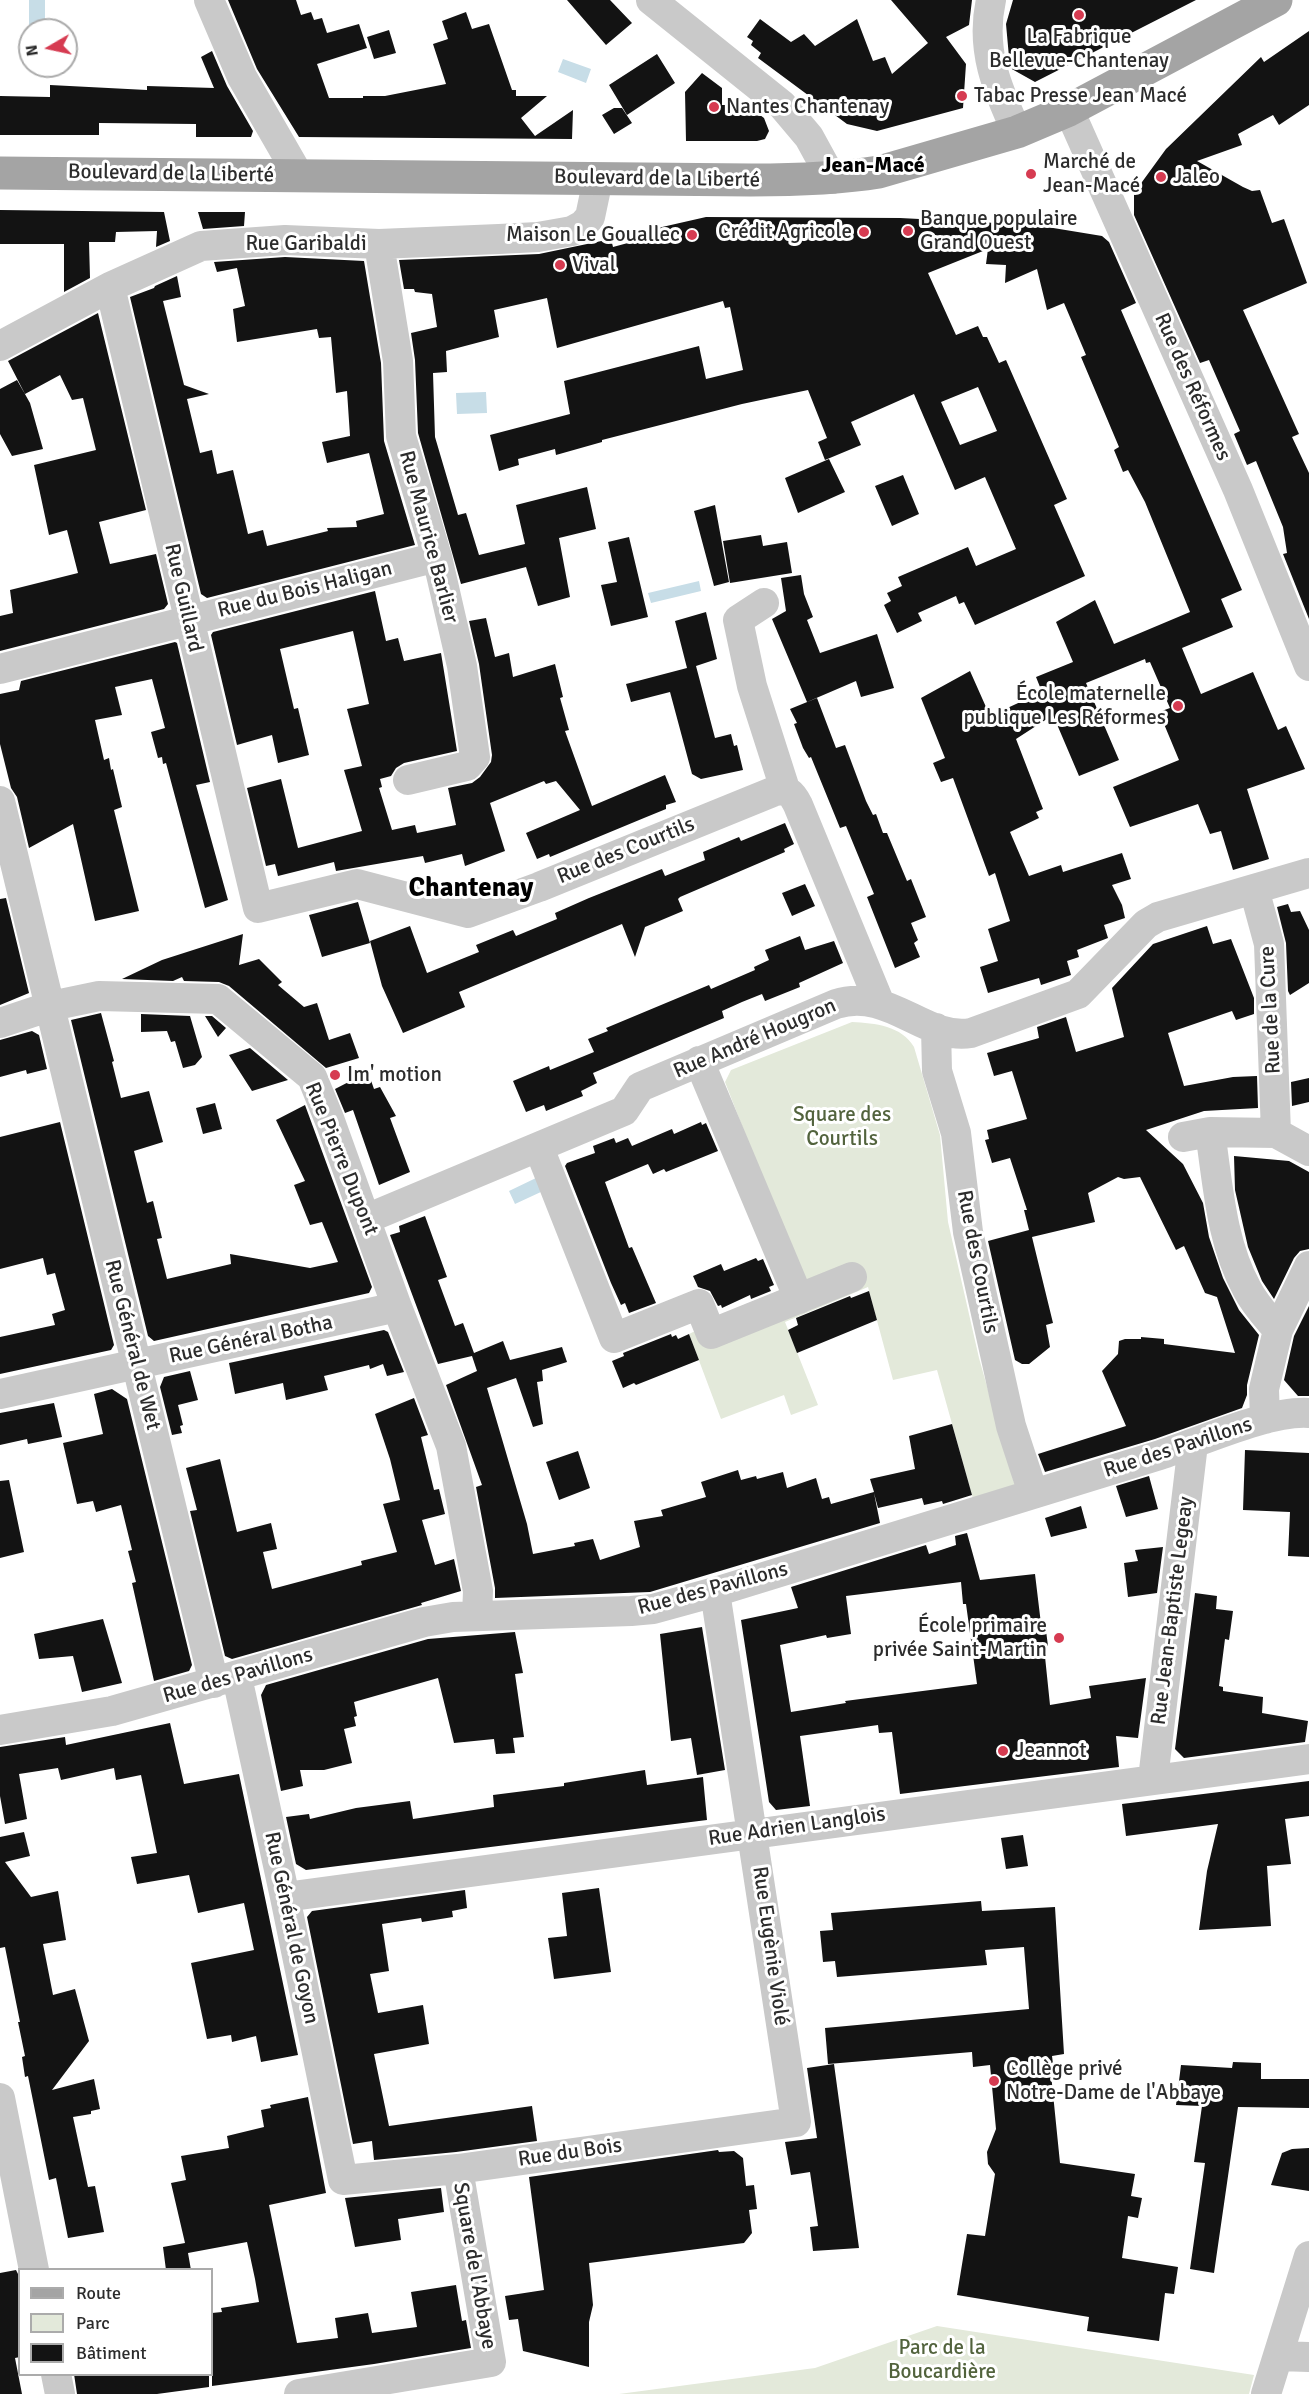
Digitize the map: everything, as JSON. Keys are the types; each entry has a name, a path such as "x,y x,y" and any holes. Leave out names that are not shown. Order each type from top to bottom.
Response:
{"main road":[{"name":"Boulevard de la Liberté","path":"0,173 751,180 832,178 879,171 1017,132 1069,110 1276,0"}],"street":[{"path":"209,0 242,77 299,176"},
{"path":"651,0 782,105 809,137 832,178"},
{"path":"991,0 987,16 994,78 1017,132"},
{"name":"Rue des Réformes","path":"1069,110 1238,490 1309,666"},
{"name":"Rue Garibaldi","path":"0,346 110,287 201,246 285,240 379,244 538,237 572,231 583,225 590,217 598,178"},
{"name":"Rue Maurice Barlier","path":"379,244 398,361 401,436 437,557 462,666 475,757 467,766 408,780"},
{"name":"Rue Guillard","path":"110,287 258,908"},
{"name":"Rue du Bois Haligan","path":"0,669 437,557"},
{"path":"764,603 738,620 752,686 785,789 793,794 798,805 880,1004"},
{"name":"Rue des Courtils","path":"258,908 357,884 468,913 785,789"},
{"path":"0,801 51,1006"},
{"name":"Rue André Hougron","path":"366,1219 624,1112 640,1087 844,1001 861,999 880,1004 953,1034 971,1033 1078,994 1146,924 1158,917 1309,873"},
{"name":"Rue de la Cure","path":"1254,889 1269,944 1276,1133"},
{"name":"Rue Pierre Dupont","path":"0,1023 51,1006 99,996 218,999 312,1077 330,1120 397,1308 452,1446 478,1592 477,1616"},
{"name":"Rue Général de Wet","path":"51,1006 137,1365 226,1680"},
{"name":"Rue des Courtils","path":"936,1028 937,1071 956,1133 968,1232 1011,1426 1034,1493"},
{"path":"699,1061 800,1299"},
{"path":"1278,1330 1258,1307 1240,1274 1196,1135 1276,1133 1309,1151"},
{"path":"539,1148 614,1338 699,1305 711,1334 852,1277"},
{"path":"1265,1419 1264,1389 1278,1330 1309,1266"},
{"name":"Rue Général Botha","path":"0,1394 397,1308"},
{"name":"Rue des Pavillons","path":"0,1730 112,1711 424,1622 453,1617 652,1609 715,1592 1193,1444 1265,1419 1301,1412 1309,1413"},
{"name":"Rue Jean-Baptiste Legeay","path":"1153,1779 1193,1444"},
{"name":"Rue Eugènie Violé","path":"715,1592 796,2122"},
{"name":"Rue Général de Goyon","path":"226,1680 285,1897 343,2180"},
{"name":"Rue Adrien Langlois","path":"285,1897 753,1832 1309,1759"},
{"path":"0,2098 4,2137 34,2268"},
{"name":"Rue du Bois","path":"343,2180 458,2169 796,2122"},
{"name":"Square de l'Abbaye","path":"299,2394 491,2362 458,2169"},
{"path":"1266,2394 1309,2256"},
{"path":"1278,2356 1309,2357"},
{"path":"56,2376 60,2394"}],"green space":[{"name":"Square des Courtils","path":"852,1022 887,1027 909,1040 914,1047 940,1135 948,1222 979,1358 1015,1486 973,1499 937,1370 893,1380 868,1287 785,1322 818,1405 791,1415 784,1395 721,1419 689,1334 784,1288 797,1267 725,1082 731,1070"},
{"name":"Parc de la Boucardière","path":"937,2326 1254,2375 1249,2394 619,2394 815,2368"}],"water":[{"path":"29,0 45,0 45,18 29,18"},
{"path":"563,59 591,69 586,83 558,72"},
{"path":"486,392 487,413 457,414 456,393"},
{"path":"699,581 701,591 651,603 648,593"},
{"path":"536,1178 543,1191 515,1204 509,1191"}],"building":[{"path":"228,0 296,0 301,15 311,12 314,20 322,18 327,33 359,24 367,48 317,64 329,98 385,96 446,84 433,44 448,39 442,21 466,12 472,29 489,24 512,90 516,90 516,96 547,96 521,118 535,136 573,110 572,139 299,137 257,69"},
{"path":"567,0 610,0 632,23 606,45"},
{"path":"891,0 972,0 969,25 946,37 966,64 963,108 877,131 847,124 758,58 761,53 751,45 753,41 747,37 760,19 791,42 804,34 815,46 857,19 873,61 885,57 892,74 928,43"},
{"path":"1013,0 1196,0 1035,82 1010,68 1006,24"},
{"path":"389,30 396,53 374,59 367,37"},
{"path":"1309,31 1309,105 1279,125 1273,115 1238,134 1242,145 1197,161 1243,187 1252,191 1260,190 1272,223 1284,219 1307,283 1243,310 1299,434 1292,437 1309,473 1309,619 1283,554 1287,553 1283,527 1256,461 1247,465 1234,434 1240,431 1209,360 1200,363 1134,215 1134,193 1166,149 1261,57 1264,62"},
{"path":"212,51 227,86 253,131 251,137 196,137 196,124 99,123 99,135 0,135 0,96 50,97 50,85 147,90 147,86 214,88 201,57"},
{"path":"657,54 675,83 627,115 609,85"},
{"name":"Nantes Chantenay","path":"702,73 722,88 722,105 725,107 748,106 764,118 769,131 765,139 686,141 685,92"},
{"path":"614,108 622,108 632,123 614,134 602,115"},
{"path":"0,210 164,212 170,241 156,247 157,231 116,232 115,242 89,242 90,278 64,292 64,244 0,244"},
{"path":"198,212 245,212 244,226 203,229"},
{"path":"706,217 900,218 1035,225 1102,236 1109,242 1136,303 1121,310 1242,590 1221,599 1233,627 1182,648 1201,694 1253,672 1278,730 1286,726 1305,769 1247,789 1269,859 1233,870 1221,831 1210,834 1198,804 1130,827 1113,787 1179,760 1159,712 1170,708 1150,662 1146,663 1145,659 1086,683 1119,760 1079,776 1053,715 1016,739 1043,809 1036,812 1039,818 1010,832 1029,876 1061,865 1063,872 1122,853 1131,879 1112,885 1122,905 1125,918 1104,925 1108,938 1077,950 1079,957 1067,961 1071,975 1041,985 1039,978 988,993 980,967 998,961 988,929 1010,921 995,873 989,876 953,778 941,782 933,763 945,758 921,698 970,671 990,716 1042,692 1036,677 1073,662 1056,622 1095,600 1114,644 1190,612 1145,502 1128,470 1123,472 1114,450 1119,447 1081,357 1086,355 1064,303 1047,310 1037,269 1005,283 1006,265 986,264 988,249 928,273 956,335 978,326 983,337 987,337 999,363 1006,360 1067,499 1054,505 1085,576 975,625 964,602 959,604 956,596 918,613 922,621 897,633 884,605 891,601 887,593 902,586 898,577 968,547 976,566 1016,549 985,477 955,490 914,394 851,422 861,445 825,460 818,442 827,438 808,390 742,404 602,440 602,442 556,455 555,449 518,459 519,465 499,471 490,435 570,414 564,381 699,346 706,379 743,370 730,307 725,308 723,301 557,348 547,298 494,310 499,337 446,351 447,372 433,373 435,437 458,515 466,513 479,555 525,544 516,505 587,487 596,529 559,538 570,597 538,606 526,567 461,584 418,433 415,360 411,333 437,327 432,294 404,289 399,260 539,254 611,239 613,247 650,237 649,230","holes":["978,387 997,431 960,445 941,402"]},
{"path":"285,257 364,261 381,363 384,441 415,545 207,598 201,594 130,297 177,276 181,297 163,301 184,385 209,394 187,399 200,453 212,450 217,474 233,470 248,534 263,530 267,546 328,531 327,528 357,527 356,521 384,514 369,453 327,463 322,442 350,436 347,391 336,393 331,337 319,338 317,329 237,342 233,309 245,306 237,268 217,272 214,262"},
{"path":"98,313 146,510 99,522 110,564 156,554 168,604 164,609 0,651 0,616 13,613 10,590 78,573 67,530 49,535 34,465 96,450 83,398 72,400 60,375 25,394 8,361"},
{"path":"17,380 30,403 43,449 12,456 0,434 0,389"},
{"path":"829,459 845,492 798,513 785,478"},
{"path":"903,475 919,514 892,526 875,486"},
{"path":"715,505 729,582 714,586 694,511"},
{"path":"761,535 763,546 787,542 792,573 730,583 723,541"},
{"path":"629,537 648,617 611,626 601,585 617,582 608,542"},
{"path":"801,575 804,594 813,617 807,620 820,653 877,634 894,688 861,697 856,681 807,702 772,619 786,611 781,578"},
{"path":"375,591 386,641 398,638 404,661 441,653 457,751 404,763 396,768 391,776 380,779 382,787 379,788 392,830 415,825 417,833 456,825 448,788 472,783 480,777 491,762 492,755 479,664 469,621 486,618 495,657 509,653 513,677 555,664 563,697 560,698 569,730 565,731 592,806 665,775 676,802 666,805 666,809 550,857 549,854 537,859 526,833 580,810 556,781 546,784 544,781 490,803 505,851 465,866 462,854 425,863 423,856 336,871 334,862 278,876 275,864 266,866 247,788 281,779 298,848 362,831 344,770 362,766 347,709 369,704 353,631 280,649 294,709 298,708 309,755 278,763 272,735 237,745 211,635 213,632"},
{"path":"706,612 717,659 696,666 715,738 731,734 734,746 737,745 743,770 701,779 692,774 670,692 631,702 626,684 687,668 675,621"},
{"path":"175,642 210,782 196,785 228,900 205,908 166,763 163,764 162,757 158,758 151,732 165,728 152,679 115,687 122,715 95,720 104,760 109,758 122,807 114,810 139,911 95,921 73,824 29,848 17,797 11,788 0,744 0,694 19,690 21,681"},
{"path":"817,698 836,748 845,745 866,801 873,815 876,814 883,833 887,833 907,881 911,879 926,917 911,923 918,940 914,943 920,957 895,968 867,897 874,894 846,826 840,828 811,757 809,758 803,748 794,724 797,723 790,709"},
{"path":"785,823 794,844 784,849 785,852 680,897 678,899 683,911 645,927 635,957 622,924 459,992 465,1007 403,1033 382,986 370,941 410,926 427,973 479,952 476,945 513,930 516,936 557,919 555,913 589,898 662,869 665,876 705,860 703,852 739,837 741,841"},
{"path":"805,884 815,906 792,916 782,893"},
{"path":"6,898 29,993 0,1005 0,899"},
{"path":"358,902 370,943 322,957 309,915"},
{"path":"1288,904 1291,912 1300,911 1309,930 1309,983 1290,995 1286,943 1277,907"},
{"path":"1207,926 1213,944 1231,939 1254,998 1254,1014 1236,1020 1232,1011 1168,1033 1184,1086 1233,1077 1257,1076 1258,1108 1204,1111 1146,1130 1183,1164 1203,1203 1209,1237 1223,1278 1239,1310 1259,1335 1247,1385 1247,1395 1242,1408 1155,1439 1045,1472 1038,1454 1126,1426 1102,1371 1118,1354 1119,1341 1141,1339 1141,1337 1164,1339 1164,1344 1235,1353 1217,1297 1205,1293 1184,1246 1176,1250 1140,1177 1124,1179 1118,1177 1088,1193 1095,1222 1032,1237 1053,1323 1046,1325 1050,1347 1029,1364 1022,1364 1015,1360 988,1241 1029,1230 1024,1210 1027,1210 1010,1158 992,1163 985,1140 989,1139 987,1130 1027,1119 1012,1071 994,1076 987,1053 1039,1038 1037,1027 1066,1017 1076,1052 1124,1037 1112,988 1153,944"},
{"path":"243,934 239,965 259,959 282,982 278,985 304,1007 317,1003 329,1040 350,1033 359,1058 326,1068 229,986 219,982 184,981 182,977 173,981 122,979 162,960"},
{"path":"800,936 805,950 834,941 843,963 799,983 800,987 765,1001 762,994 742,1002 722,1011 724,1018 593,1073 597,1083 581,1091 583,1096 546,1111 544,1105 526,1112 513,1081 549,1066 550,1070 594,1052 588,1039 608,1031 606,1028 709,985 711,989 755,970 754,967 769,960 765,950"},
{"path":"101,1013 121,1098 149,1091 163,1142 134,1151 147,1203 153,1201 162,1238 157,1239 167,1279 231,1264 230,1254 310,1268 338,1262 322,1222 310,1225 294,1185 305,1181 276,1120 305,1105 372,1287 369,1293 154,1341 148,1336 71,1020"},
{"path":"141,1014 190,1016 202,1057 195,1065 183,1068 175,1041 171,1042 167,1031 141,1032"},
{"path":"205,1016 212,1016 226,1028 218,1037"},
{"path":"32,1031 39,1035 47,1069 27,1074 26,1070 0,1077 0,1040"},
{"path":"250,1048 288,1080 252,1091 229,1055"},
{"path":"368,1072 374,1089 380,1087 396,1116 390,1118 410,1172 379,1185 353,1110 345,1113 335,1089"},
{"path":"1309,1078 1309,1102 1292,1106 1291,1082"},
{"path":"215,1103 222,1129 203,1134 196,1108"},
{"path":"60,1122 114,1345 111,1350 0,1374 0,1337 55,1325 52,1314 65,1310 55,1273 47,1275 43,1258 0,1269 0,1137"},
{"path":"701,1122 702,1125 706,1123 718,1151 666,1172 664,1169 653,1174 648,1164 605,1182 629,1248 632,1247 656,1303 629,1313 625,1303 621,1305 611,1283 565,1166 567,1163 595,1153 593,1146 614,1138 616,1143 628,1138 632,1146 672,1129 674,1134"},
{"path":"1234,1156 1289,1161 1309,1172 1309,1249 1300,1251 1294,1258 1274,1299 1262,1281 1248,1247 1235,1190"},
{"path":"425,1216 447,1277 438,1280 455,1326 463,1323 474,1353 503,1341 510,1360 562,1347 567,1362 542,1370 543,1381 537,1382 543,1424 533,1427 516,1378 487,1388 527,1524 533,1554 575,1546 574,1543 593,1539 600,1560 640,1547 634,1521 663,1516 661,1510 706,1497 701,1482 738,1470 741,1480 756,1476 757,1479 783,1472 787,1488 816,1478 822,1499 829,1497 831,1504 874,1492 870,1479 915,1469 909,1436 952,1424 972,1495 943,1504 942,1501 924,1505 922,1498 878,1508 874,1493 880,1523 650,1592 495,1598 476,1487 482,1485 446,1385 477,1371 472,1356 438,1364 390,1235 400,1232 399,1226"},
{"path":"756,1258 758,1261 763,1259 774,1285 769,1287 771,1291 751,1299 750,1295 722,1308 721,1305 718,1306 710,1291 698,1287 693,1276 721,1264 724,1271"},
{"path":"869,1291 877,1320 797,1353 788,1330 798,1325 796,1318 850,1296 851,1298"},
{"path":"1309,1306 1309,1396 1298,1396 1284,1380 1294,1336"},
{"path":"384,1330 388,1332 404,1372 387,1376 383,1364 370,1369 369,1365 324,1376 328,1390 286,1400 283,1383 235,1394 229,1363"},
{"path":"671,1334 672,1337 676,1335 678,1339 689,1334 699,1360 623,1388 612,1361 624,1356 623,1353"},
{"path":"190,1371 198,1400 178,1405 183,1425 180,1426 182,1433 172,1435 160,1387 164,1377"},
{"path":"112,1389 127,1399 192,1665 189,1671 154,1681 132,1583 136,1582 128,1551 132,1550 121,1505 96,1512 93,1501 77,1504 63,1443 103,1434 94,1394"},
{"path":"414,1398 428,1435 421,1437 434,1490 439,1489 445,1514 422,1520 435,1565 454,1559 461,1591 421,1603 422,1605 232,1659 225,1656 190,1511 197,1510 186,1468 220,1459 237,1532 271,1523 277,1549 263,1552 272,1589 362,1565 361,1561 397,1552 383,1504 400,1500 390,1459 375,1414"},
{"path":"54,1403 62,1437 28,1444 27,1439 0,1445 0,1413"},
{"path":"1245,1450 1309,1453 1309,1557 1288,1556 1290,1512 1243,1510"},
{"path":"578,1451 590,1488 559,1500 546,1462"},
{"path":"1149,1476 1158,1509 1126,1517 1116,1486"},
{"path":"9,1480 24,1552 0,1558 0,1481"},
{"path":"1081,1506 1087,1528 1051,1537 1045,1518"},
{"path":"967,1533 980,1580 1035,1574 1041,1624 1045,1623 1048,1646 1044,1647 1050,1705 1091,1698 1089,1686 1146,1678 1138,1738 1116,1736 1119,1767 900,1794 892,1732 879,1733 878,1725 800,1736 810,1806 776,1810 769,1802 741,1620 798,1608 791,1587 926,1545 929,1554 956,1545 955,1536","holes":["961,1582 963,1604 966,1604 977,1684 845,1701 846,1703 791,1712 780,1645 826,1635 827,1638 851,1634 846,1596"]},
{"path":"1163,1547 1157,1593 1128,1597 1124,1563 1138,1561 1135,1550"},
{"path":"1195,1593 1217,1596 1216,1609 1233,1611 1229,1640 1225,1639 1219,1686 1223,1687 1223,1691 1263,1697 1262,1713 1308,1721 1305,1742 1184,1758 1175,1749"},
{"path":"103,1619 122,1683 82,1692 73,1656 39,1659 34,1634"},
{"path":"702,1627 725,1770 697,1775 691,1738 671,1741 660,1634"},
{"path":"515,1632 523,1673 515,1674 524,1737 513,1738 515,1753 496,1754 494,1739 454,1743 438,1678 354,1702 357,1716 354,1717 356,1726 344,1729 352,1763 324,1770 300,1770 303,1786 281,1791 261,1695 266,1685 428,1639"},
{"path":"170,1723 184,1784 239,1774 298,2055 261,2062 256,2036 232,2042 231,2035 207,2039 191,1963 254,1950 244,1903 198,1913 189,1875 137,1884 131,1857 157,1853 141,1775 116,1780 114,1768 61,1780 58,1768 19,1774 27,1819 5,1824 0,1796 0,1747 65,1737 66,1745"},
{"path":"645,1770 647,1785 703,1777 707,1820 306,1870 296,1864 286,1817 309,1814 310,1819 356,1808 410,1801 413,1819 494,1807 493,1795 564,1786 564,1783"},
{"path":"1309,1781 1309,1816 1285,1819 1291,1864 1267,1866 1271,1926 1199,1930 1207,1871 1218,1824 1126,1836 1122,1804"},
{"path":"24,1832 30,1856 5,1862 31,1897 58,1891 66,1940 43,1944 53,1995 75,1989 89,2041 52,2090 94,2079 100,2109 91,2111 91,2114 73,2117 88,2187 95,2186 104,2232 68,2238 56,2178 49,2180 28,2076 25,2077 22,2057 25,2056 18,2022 20,2022 5,1947 0,1948 0,1837"},
{"path":"1023,1835 1028,1866 1006,1869 1001,1838"},
{"path":"599,1888 611,1972 554,1979 548,1938 567,1936 562,1893"},
{"path":"465,1890 467,1908 452,1911 453,1917 422,1922 421,1918 382,1924 389,1971 370,1974 378,2013 423,2005 429,2044 374,2054 389,2126 532,2106 537,2141 374,2160 372,2141 353,2144 307,1917 312,1911"},
{"path":"981,1901 982,1911 1055,1907 1064,2054 1052,2056 1053,2064 1050,2064 1060,2163 1135,2174 1131,2196 1142,2198 1138,2218 1128,2216 1122,2258 1178,2267 1174,2294 1165,2293 1159,2341 1087,2331 1089,2317 957,2295 967,2234 985,2236 995,2174 988,2164 987,2152 996,2129 990,2065 973,2067 972,2052 828,2064 825,2028 1029,2009 1024,1947 985,1950 987,1965 837,1977 835,1961 823,1962 820,1931 833,1930 831,1913"},
{"path":"1233,2062 1261,2063 1261,2079 1309,2079 1309,2108 1238,2107 1214,2273 1190,2269 1205,2163 1194,2162 1202,2106 1176,2105 1181,2065 1232,2068"},
{"path":"834,2064 859,2248 813,2251 810,2227 818,2226 810,2172 791,2175 785,2142 817,2138 807,2068"},
{"path":"308,2097 326,2193 269,2205 297,2343 338,2338 335,2318 368,2313 372,2333 417,2327 411,2292 456,2285 462,2321 466,2320 471,2348 212,2386 213,2313 222,2312 221,2308 259,2302 255,2279 247,2242 188,2253 191,2268 166,2268 163,2247 185,2243 171,2183 186,2180 181,2156 229,2148 227,2136 264,2127 261,2110 271,2108 270,2105"},
{"path":"1309,2148 1309,2191 1271,2185 1282,2153 1292,2149"},
{"path":"718,2150 719,2152 734,2151 743,2158 746,2186 754,2185 757,2209 749,2210 752,2233 744,2243 589,2263 593,2305 589,2322 589,2367 523,2351 518,2319 509,2320 505,2296 544,2290 529,2177"},
{"path":"441,2188 444,2212 398,2219 401,2240 355,2247 345,2198"},
{"path":"16,2270 18,2274 18,2357 15,2358 22,2394 0,2394 0,2273"},
{"path":"74,2376 209,2376 209,2387 157,2394 77,2394"}],"place":[{"name":"La Fabrique Bellevue-Chantenay","path":"1079,15"},
{"name":"Tabac Presse Jean Macé","path":"962,96"},
{"name":"Nantes Chantenay","path":"714,107"},
{"name":"Marché de Jean-Macé","path":"1031,174"},
{"name":"Jaleo","path":"1161,177"},
{"name":"Banque populaire Grand Ouest","path":"908,231"},
{"name":"Crédit Agricole","path":"864,232"},
{"name":"Maison Le Gouallec","path":"692,235"},
{"name":"Vival","path":"560,265"},
{"name":"École maternelle publique Les Réformes","path":"1178,706"},
{"name":"Im' motion","path":"335,1075"},
{"name":"École primaire privée Saint-Martin","path":"1059,1638"},
{"name":"Jeannot","path":"1003,1751"},
{"name":"Collège privé Notre-Dame de l'Abbaye","path":"994,2081"}],"district":[{"name":"Jean-Macé","path":"873,166"},
{"name":"Chantenay","path":"471,889"}]}
